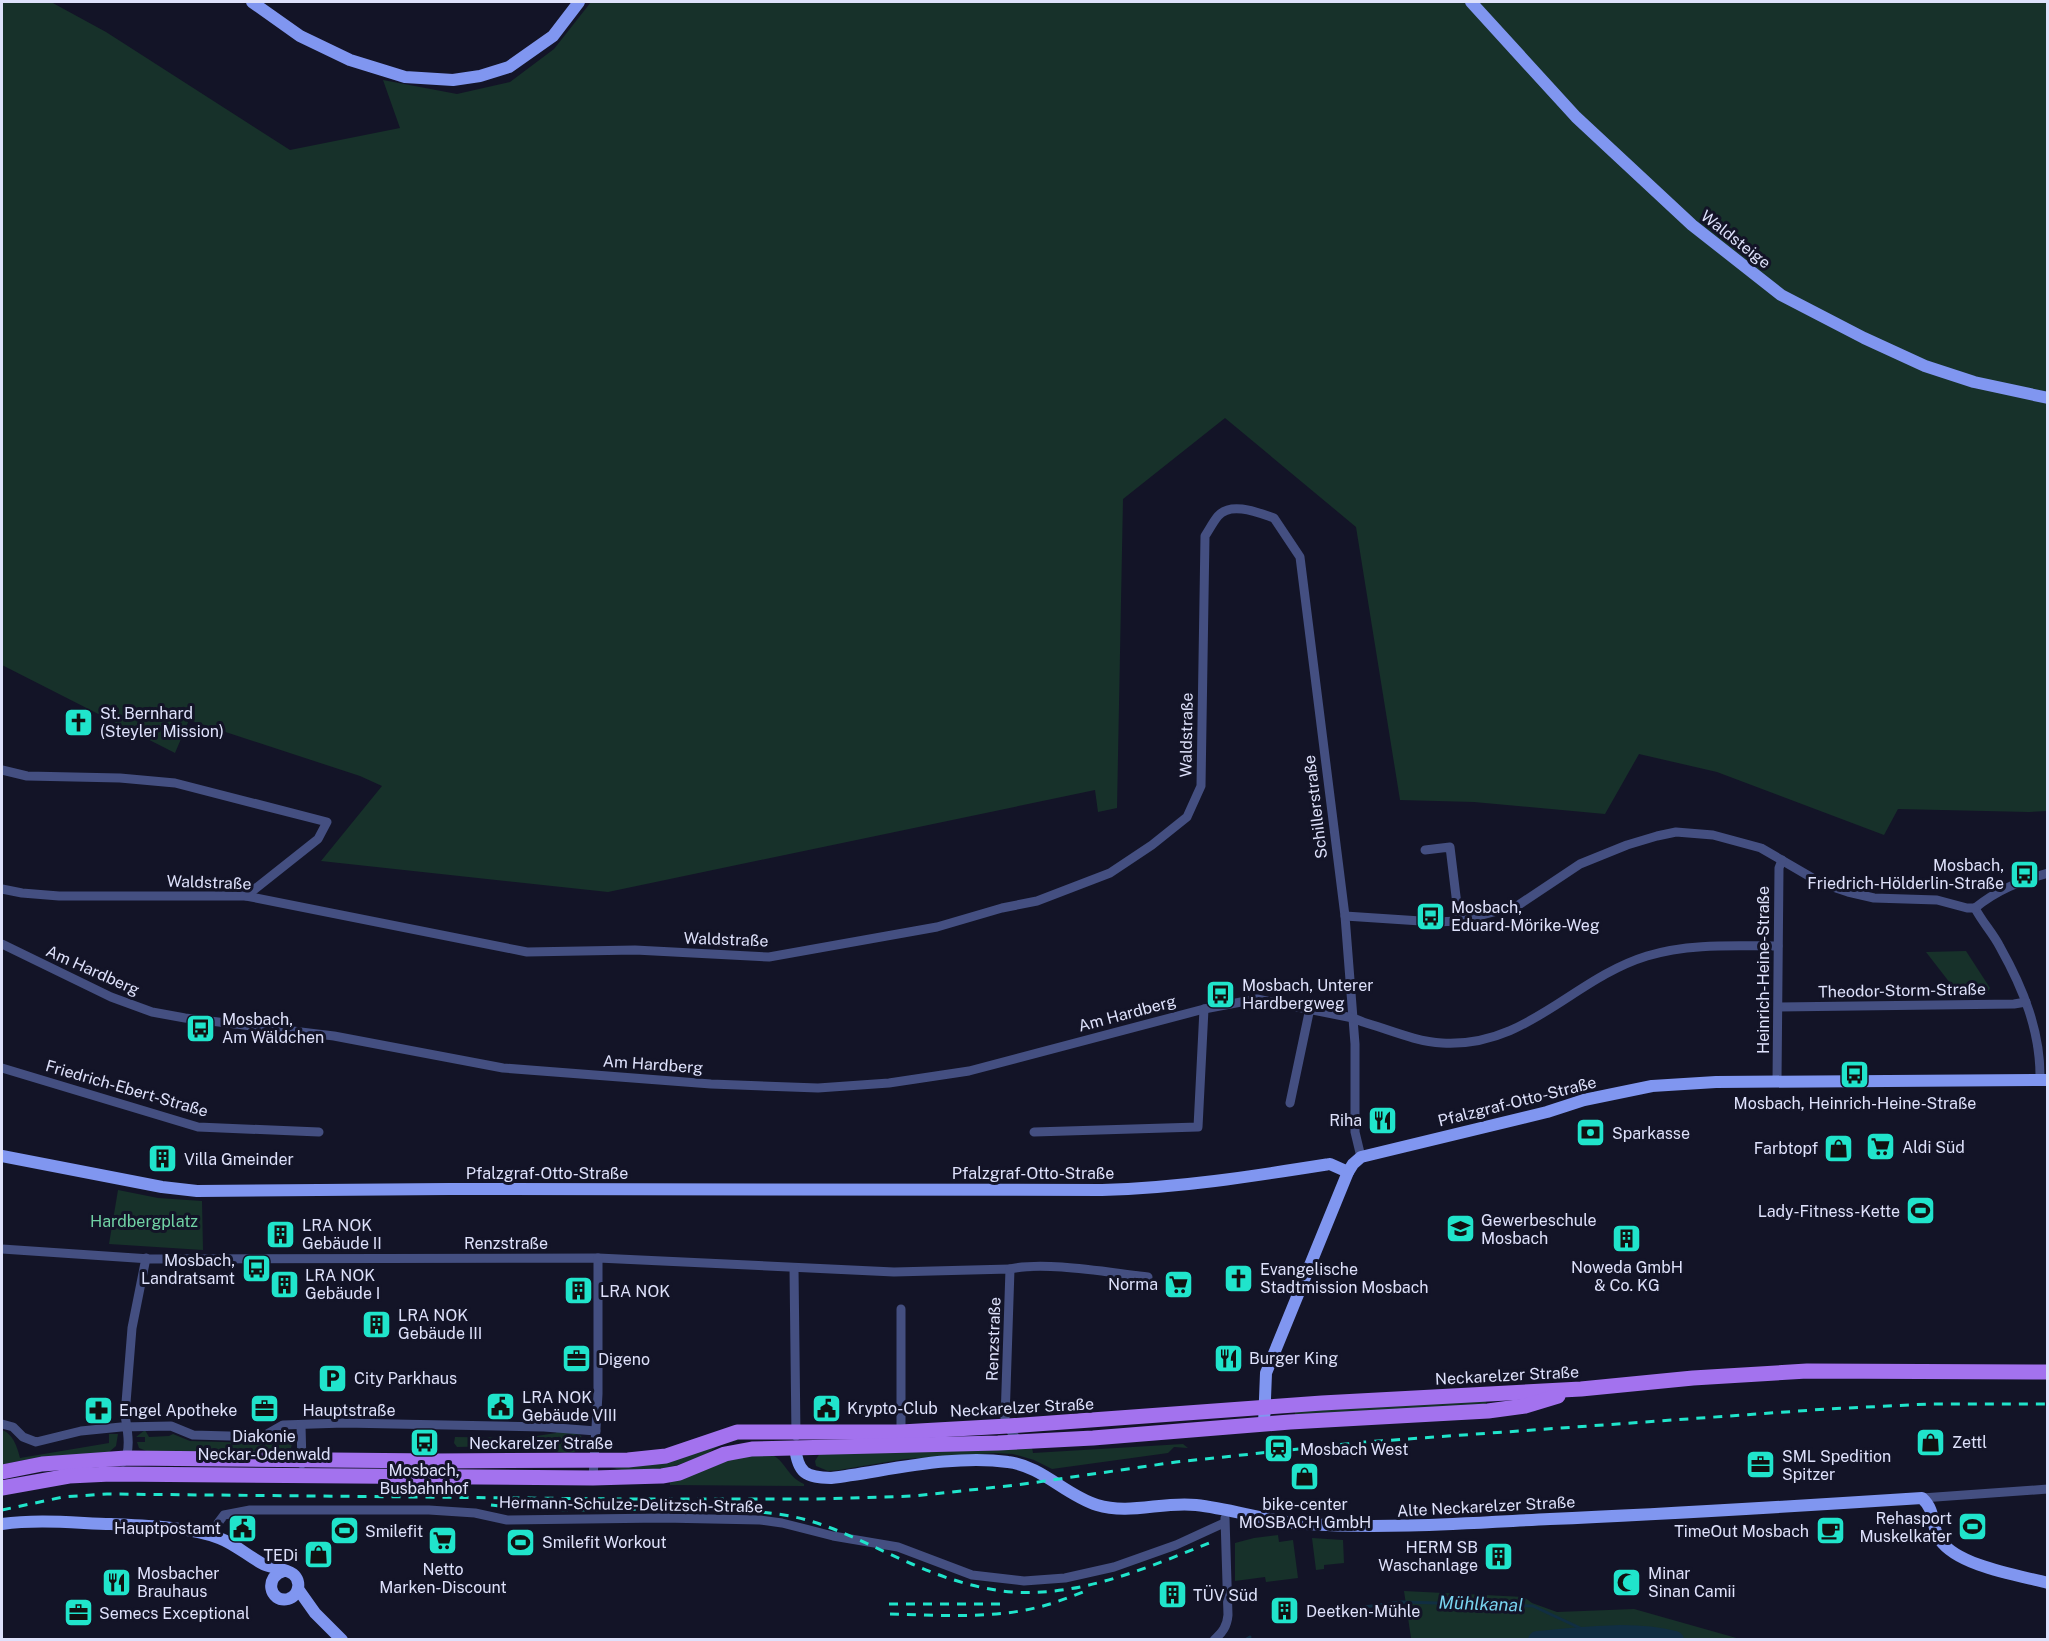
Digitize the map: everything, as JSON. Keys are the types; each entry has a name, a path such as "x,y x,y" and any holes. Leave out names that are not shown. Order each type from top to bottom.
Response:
{"main road":[{"name":"Neckarelzer Straße","path":"2,1472 42,1464 126,1458 628,1460 666,1456 726,1434 796,1423 901,1432 1264,1407 1581,1389 1693,1378 1807,1371 2048,1372"},
{"path":"2,1488 69,1476 111,1474 593,1478 662,1476 679,1473 725,1454 752,1449 1093,1438 1264,1424 1488,1411 1525,1406 1581,1389"}],"street":[{"path":"252,2 300,36 350,60 405,77 453,80 480,76 509,67 553,36 579,2"},
{"name":"Waldsteige","path":"1471,2 1576,117 1692,225 1781,295 1864,338 1925,366 2006,390 2048,398"},
{"name":"Schillerstraße","path":"1220,514 1246,509 1274,518 1300,557 1345,916 1353,1018 1355,1131 1361,1157"},
{"name":"Waldstraße","path":"2,889 60,896 246,896 527,952 635,950 770,957 937,927 1002,908 1037,901 1110,873 1152,845 1187,817 1201,786 1205,536 1220,514"},
{"path":"2,770 27,776 120,778 175,783 327,822 318,838 246,896"},
{"path":"1345,916 1436,922 1459,921 1517,906 1580,864 1627,845 1676,832 1713,835 1761,848 1821,883 1874,898 1937,900 1975,908 1997,892 2019,881 2048,873"},
{"path":"1425,850 1450,847 1459,921"},
{"name":"Heinrich-Heine-Straße","path":"1777,1081 1779,868 1782,860"},
{"path":"1975,908 2000,945 2026,1002 2036,1032 2044,1080"},
{"name":"Am Hardberg","path":"2,944 111,997 152,1012 185,1018 334,1036 503,1068 711,1084 818,1088 889,1083 969,1071 1234,1001 1257,999 1353,1018 1440,1043 1473,1043 1507,1034 1614,968 1648,955 1683,948 1778,946"},
{"name":"Theodor-Storm-Straße","path":"1779,1007 2026,1002"},
{"path":"1290,1103 1310,1008"},
{"path":"1034,1132 1198,1127 1204,1009"},
{"name":"Friedrich-Ebert-Straße","path":"2,1068 198,1127 319,1131"},
{"name":"Pfalzgraf-Otto-Straße","path":"1361,1157 1547,1112 1584,1100 1652,1086 1777,1081 2044,1080"},
{"name":"Pfalzgraf-Otto-Straße","path":"2,1156 152,1185 197,1191 1113,1190 1207,1184 1330,1164 1348,1172"},
{"path":"1264,1424 1266,1373 1348,1172 1361,1157"},
{"name":"Renzstraße","path":"2,1249 146,1258 598,1258 894,1272 1022,1267 1059,1268 1148,1277"},
{"path":"111,1474 126,1458 128,1427 125,1415 132,1328 146,1258"},
{"path":"593,1478 598,1394 598,1258"},
{"name":"Alte Neckarelzer Straße","path":"794,1268 795,1447 802,1471 814,1477 831,1478 910,1466 995,1460 1022,1464 1082,1499 1111,1509 1169,1503 1195,1504 1301,1524 1390,1527 1619,1517 2048,1489"},
{"name":"Renzstraße","path":"1008,1426 1005,1420 1005,1399 1010,1269"},
{"path":"901,1309 901,1432"},
{"name":"Hauptstraße","path":"4,1424 13,1427 23,1437 36,1442 81,1431 173,1426 193,1436 262,1437 284,1425 344,1423 467,1425 596,1431"},
{"path":"301,1425 302,1476"},
{"path":"1008,1426 1020,1441"},
{"path":"1922,1498 1931,1506 1937,1535 1947,1550 1965,1560 2048,1583"},
{"path":"1214,1640 1227,1624 1228,1615 1224,1523 1226,1509"},
{"name":"Hermann-Schulze-Delitzsch-Straße","path":"213,1536 224,1515 250,1510 440,1510 475,1513 507,1520 744,1520 782,1523 833,1536 898,1547 972,1575 1042,1581 1114,1567 1176,1545 1224,1523"},
{"path":"2,1524 64,1522 158,1527 186,1529 213,1536 230,1543 254,1559 293,1574 296,1577 298,1589 315,1612 342,1640"},
{"path":"254,1559 271,1583 272,1592 275,1595 315,1612"},
{"path":"271,1583 275,1575 284,1571"},
{"path":"288,1599 298,1589"}],"green space":[{"path":"2,2 51,2 106,32 290,150 400,128 383,80 457,94 510,82 554,49 591,2 2047,2 2047,811 1898,809 1884,835 1717,772 1639,754 1605,814 1474,802 1400,800 1356,527 1225,418 1123,499 1117,808 1098,812 1095,790 608,892 321,861 382,786 360,776 189,720 175,753 2,665"},
{"path":"1966,951 1990,988 1987,994 1957,992 1926,952"},
{"name":"Hardbergplatz","path":"118,1190 158,1198 202,1201 203,1250 109,1244"},
{"path":"1486,1401 1487,1404 1295,1416 1295,1410"},
{"path":"2,1430 12,1437 20,1458 109,1443 109,1434 118,1434 116,1446 109,1452 42,1458 2,1465"},
{"path":"145,1430 149,1437 173,1434 190,1441 257,1443 287,1431 294,1436 291,1448 285,1452 149,1452 139,1448 137,1442 145,1442 145,1437 136,1437"},
{"path":"557,1430 579,1434 583,1439 578,1450 566,1453 541,1448 540,1445 457,1447 454,1443 455,1437 524,1438 556,1433"},
{"path":"744,1439 723,1444 684,1463 659,1469 633,1471 611,1467 725,1440"},
{"path":"1183,1444 1188,1448 1174,1447 1168,1453 1052,1469 1034,1460 1013,1454 995,1453 905,1459 828,1471 816,1466 815,1461 820,1453 1032,1447 1033,1453"},
{"path":"765,1454 775,1457 804,1486 670,1485 670,1479 746,1455"},
{"path":"1278,1535 1279,1542 1293,1540 1298,1578 1266,1582 1265,1577 1235,1581 1235,1543"},
{"path":"1312,1538 1343,1540 1344,1563 1324,1565 1324,1569 1316,1570"},
{"path":"1404,1591 1524,1597 1532,1603 1557,1612 1634,1609 1740,1639 1406,1639 1411,1638"}],"waterway":[{"name":"Mühlkanal","path":"1326,1612 1402,1602 1533,1606 1595,1635"},
{"path":"1537,1640 1624,1634 1675,1640"},
{"name":"Mühlkanal","path":"1245,1640 1250,1637"}],"railway":[{"path":"2,1510 63,1497 107,1494 618,1499 816,1499 914,1496 1017,1485 1176,1462 1365,1442 1827,1409 1929,1404 2048,1404"},
{"path":"491,1505 562,1510 741,1510 795,1517 829,1527 948,1578 973,1586 1012,1592 1063,1590 1113,1579 1209,1543"},
{"path":"890,1614 963,1616 999,1614 1042,1606 1088,1590"},
{"path":"889,1604 1008,1604"}],"place":[{"name":"St. Bernhard (Steyler Mission)","path":"79,722"},
{"name":"Mosbach, Friedrich-Hölderlin-Straße","path":"2025,874"},
{"name":"Mosbach, Eduard-Mörike-Weg","path":"1430,916"},
{"name":"Mosbach, Unterer Hardbergweg","path":"1221,994"},
{"name":"Mosbach, Am Wäldchen","path":"201,1028"},
{"name":"Mosbach, Heinrich-Heine-Straße","path":"1855,1075"},
{"name":"Riha","path":"1383,1120"},
{"name":"Sparkasse","path":"1591,1133"},
{"name":"Aldi Süd","path":"1881,1147"},
{"name":"Farbtopf","path":"1839,1148"},
{"name":"Villa Gmeinder","path":"163,1159"},
{"name":"Lady-Fitness-Kette","path":"1921,1211"},
{"name":"Gewerbeschule Mosbach","path":"1460,1229"},
{"name":"LRA NOK Gebäude II","path":"281,1234"},
{"name":"Noweda GmbH & Co. KG","path":"1627,1239"},
{"name":"Mosbach, Landratsamt","path":"256,1269"},
{"name":"Evangelische Stadtmission Mosbach","path":"1239,1278"},
{"name":"LRA NOK Gebäude I","path":"284,1284"},
{"name":"Norma","path":"1179,1284"},
{"name":"LRA NOK","path":"579,1291"},
{"name":"LRA NOK Gebäude III","path":"377,1324"},
{"name":"Burger King","path":"1228,1358"},
{"name":"Digeno","path":"577,1359"},
{"name":"City Parkhaus","path":"333,1378"},
{"name":"LRA NOK Gebäude VIII","path":"501,1406"},
{"name":"Diakonie Neckar-Odenwald","path":"264,1408"},
{"name":"Krypto-Club","path":"826,1408"},
{"name":"Engel Apotheke","path":"98,1410"},
{"name":"Mosbach, Busbahnhof","path":"424,1442"},
{"name":"Zettl","path":"1931,1442"},
{"name":"Mosbach West","path":"1279,1449"},
{"name":"SML Spedition Spitzer","path":"1761,1465"},
{"name":"bike-center MOSBACH GmbH","path":"1305,1476"},
{"name":"Rehasport Muskelkater","path":"1973,1527"},
{"name":"Hauptpostamt","path":"242,1528"},
{"name":"Smilefit","path":"344,1531"},
{"name":"TimeOut Mosbach","path":"1830,1531"},
{"name":"Netto Marken-Discount","path":"443,1541"},
{"name":"Smilefit Workout","path":"521,1542"},
{"name":"TEDi","path":"319,1555"},
{"name":"HERM SB Waschanlage","path":"1499,1556"},
{"name":"Mosbacher Brauhaus","path":"116,1582"},
{"name":"Minar Sinan Camii","path":"1627,1582"},
{"name":"TÜV Süd","path":"1172,1595"},
{"name":"Deetken-Mühle","path":"1285,1611"},
{"name":"Semecs Exceptional","path":"78,1613"}]}
